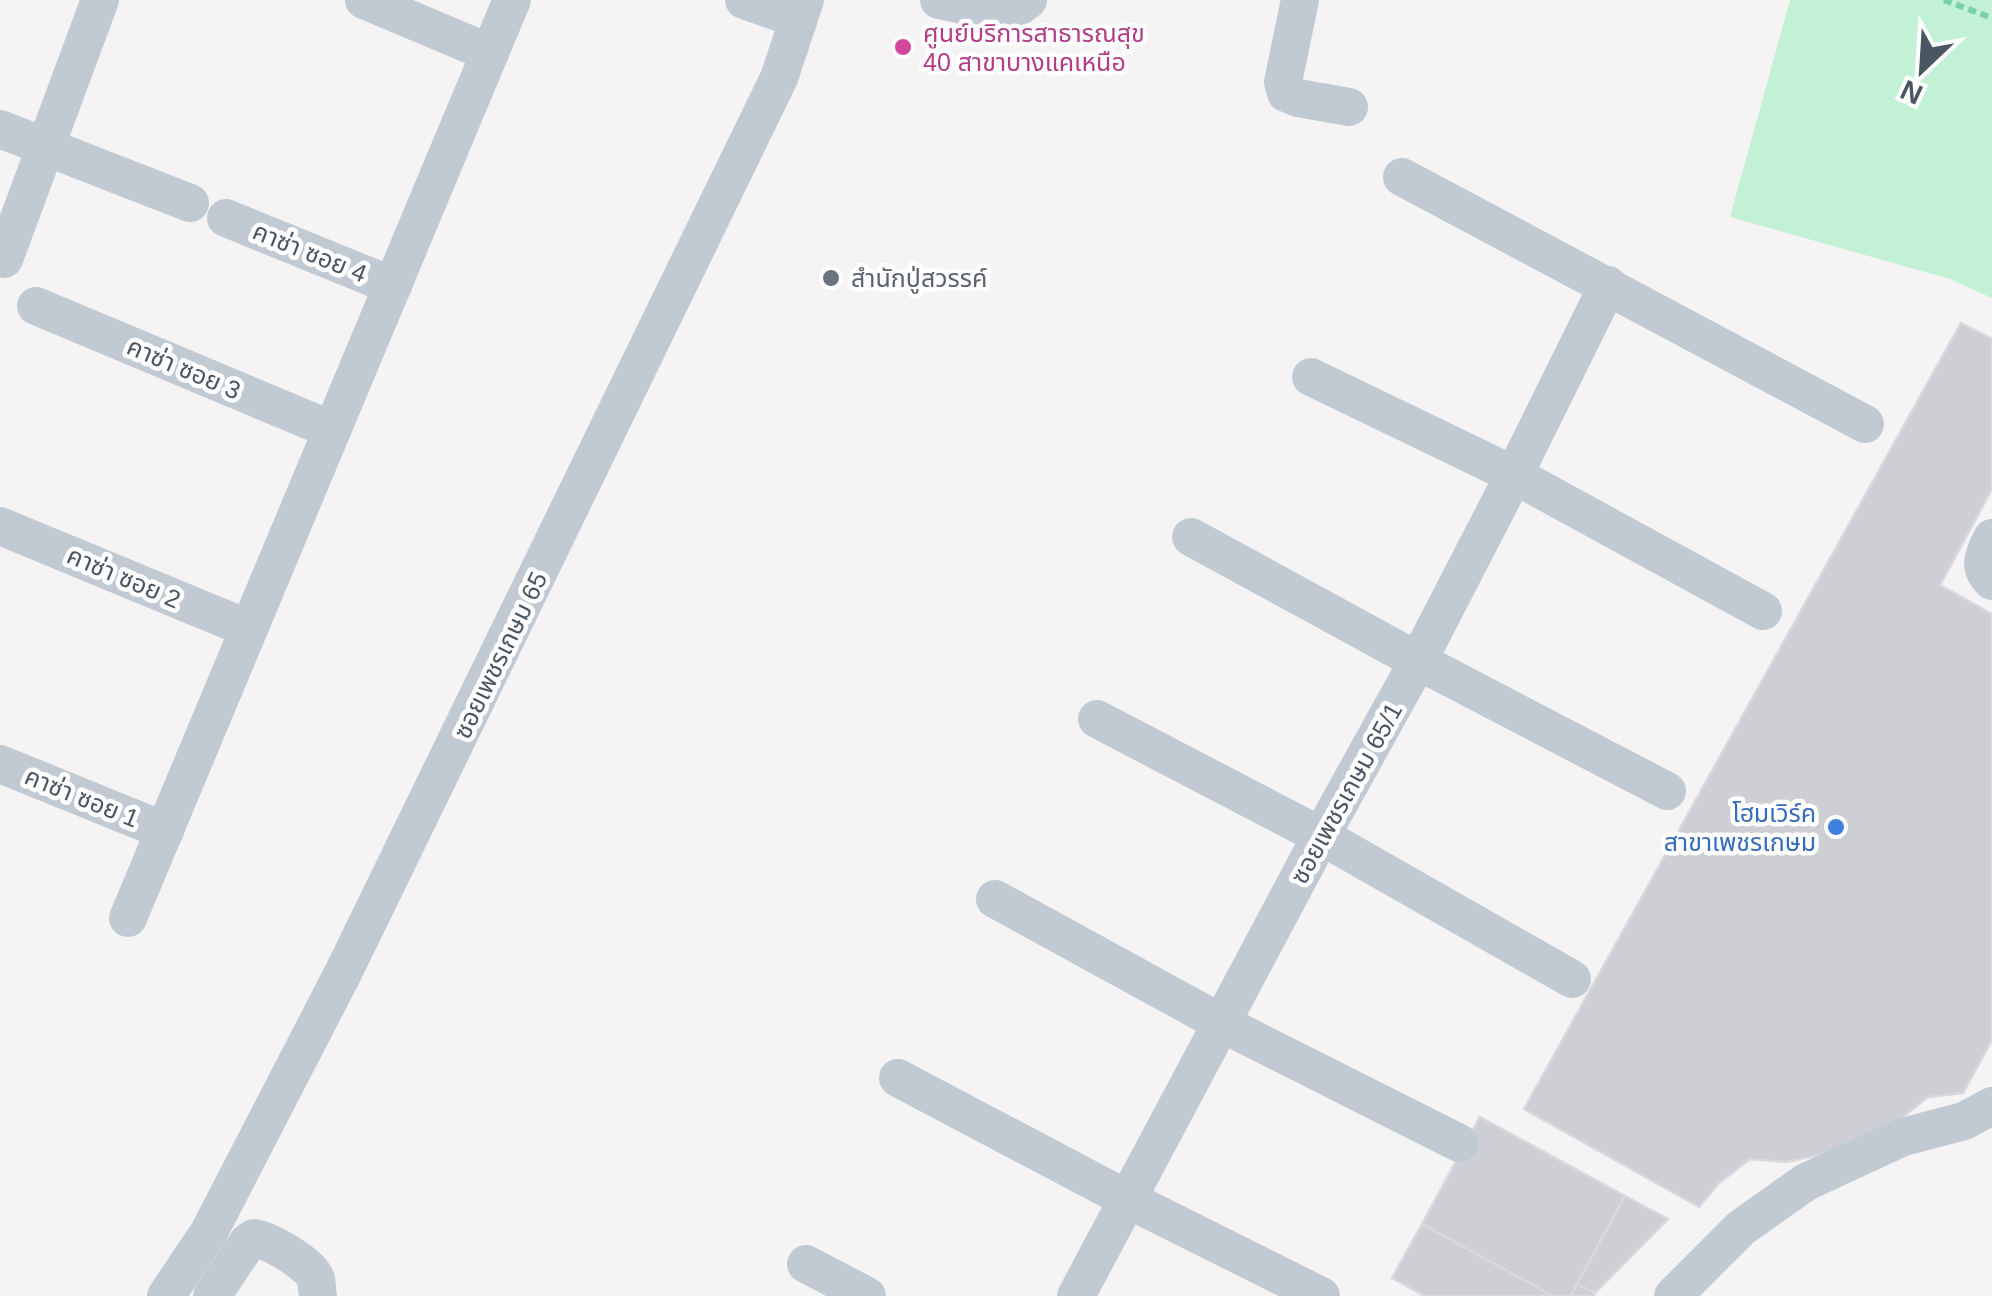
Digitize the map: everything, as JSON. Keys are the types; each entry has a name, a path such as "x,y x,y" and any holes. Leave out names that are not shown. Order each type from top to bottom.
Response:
{"street":[{"path":"4,259 100,0"},
{"path":"364,0 490,54"},
{"path":"128,918 512,0"},
{"path":"744,0 802,10"},
{"path":"940,0 1004,14 1028,0"},
{"path":"1300,0 1283,82 1286,93 1348,107"},
{"name":"ซอยเพชรเกษม 65","path":"166,1296 209,1232 415,828 780,78 802,10"},
{"path":"0,129 190,204"},
{"path":"1402,177 1864,424"},
{"name":"คาซ่า ซอย 4","path":"226,218 393,286"},
{"name":"ซอยเพชรเกษม 65/1","path":"1076,1296 1418,661 1608,285"},
{"name":"คาซ่า ซอย 3","path":"36,306 332,430"},
{"path":"1311,377 1514,475 1764,611"},
{"name":"คาซ่า ซอย 2","path":"0,526 249,629"},
{"path":"1191,536 1418,661 1667,790"},
{"path":"1992,538 1983,555 1982,568 1992,581"},
{"path":"1097,719 1321,836 1572,979"},
{"name":"คาซ่า ซอย 1","path":"0,764 165,831"},
{"path":"995,899 1222,1024 1460,1142"},
{"path":"898,1078 1321,1296"},
{"path":"1673,1296 1741,1228 1806,1182 1903,1137 1964,1121 1992,1106"},
{"path":"212,1296 254,1238 279,1248 310,1271 318,1296"},
{"path":"806,1264 867,1296"}],"path":[{"path":"1944,0 1992,18"}],"green space":[{"path":"1790,0 1992,0 1992,298 1950,279 1730,217"}],"building":[{"name":"โฮมเวิร์ค สาขาเพชรเกษม","path":"1961,323 1992,339 1992,489 1940,585 1992,614 1992,1040 1963,1093 1928,1097 1898,1121 1827,1153 1787,1162 1750,1159 1719,1183 1699,1207 1524,1109"},
{"path":"1480,1117 1625,1196 1571,1296 1553,1296 1422,1224"},
{"path":"1625,1196 1668,1219 1595,1293 1577,1284"},
{"path":"1422,1224 1553,1296 1425,1296 1392,1278"},
{"path":"1577,1284 1595,1293 1594,1296 1571,1296"}],"place":[{"name":"ศูนย์บริการสาธารณสุข 40 สาขาบางแคเหนือ","path":"903,47"},
{"name":"สำนักปู่สวรรค์","path":"831,278"},
{"name":"โฮมเวิร์ค สาขาเพชรเกษม","path":"1836,827"}]}
